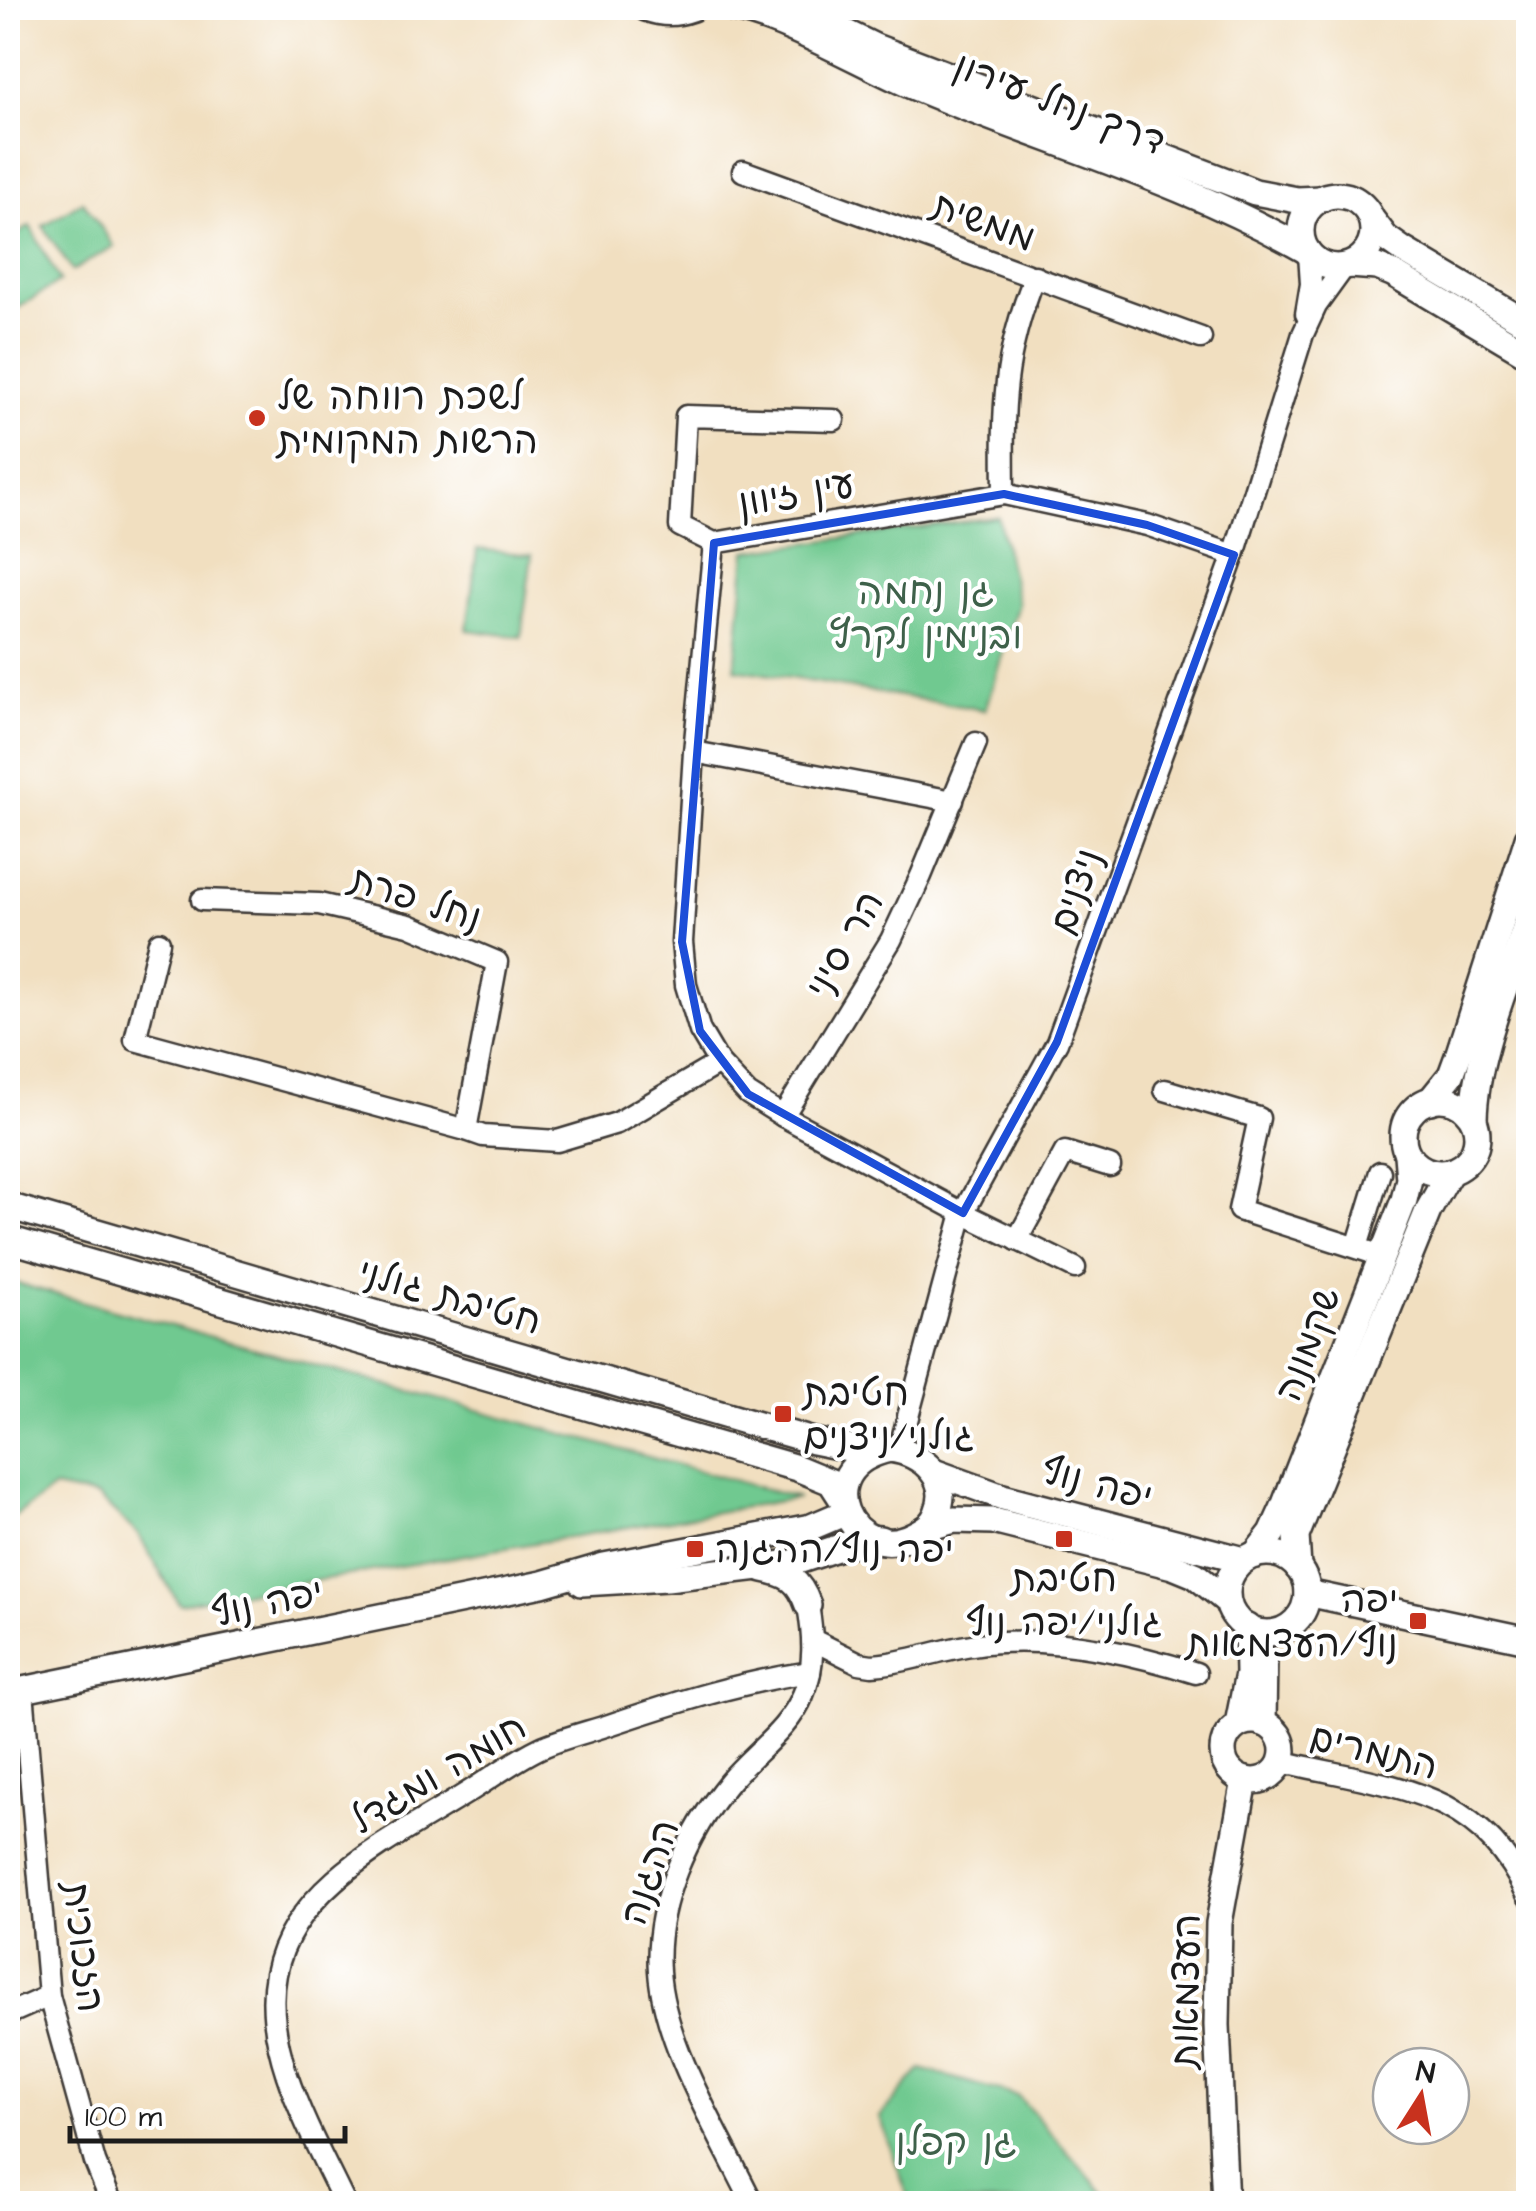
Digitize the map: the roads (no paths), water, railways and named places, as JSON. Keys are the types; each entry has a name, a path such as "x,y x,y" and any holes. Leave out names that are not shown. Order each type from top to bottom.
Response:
{"street":[{"path":"646,8 661,13 706,8"},
{"name":"דרך נחל עירון","path":"729,8 766,19 914,86 1166,185 1308,252"},
{"name":"דרך נחל עירון","path":"795,8 876,46 1255,192 1297,200 1321,199"},
{"name":"ממשית","path":"743,170 1201,338"},
{"path":"1528,324 1403,250 1378,230 1368,211 1350,197 1321,199 1309,208 1301,225 1308,252 1327,266 1377,267 1394,274 1528,354"},
{"path":"1348,266 1368,251 1373,240 1373,221"},
{"name":"ניצנים","path":"1300,345 1311,284 1308,252"},
{"name":"ניצנים","path":"886,1452 963,1214 1057,1042 1234,556 1300,345 1316,306 1348,266"},
{"path":"1004,494 1002,404 1008,357 1035,276"},
{"name":"עין זיוון","path":"834,420 686,416 680,526 714,543 1004,494 1147,525 1234,556"},
{"path":"714,543 694,752 682,942 686,984 700,1031 719,1063 748,1094 782,1116 963,1214 1075,1268"},
{"name":"הר סיני","path":"782,1116 890,940 976,743"},
{"path":"694,752 953,801"},
{"path":"1528,838 1451,1075 1430,1101 1406,1120 1403,1143 1423,1170 1450,1172 1466,1164 1473,1155 1477,1143 1475,1089 1528,920"},
{"name":"נחל פרת","path":"202,900 319,904 409,925 497,962 466,1130"},
{"path":"159,942 135,1040 483,1136 557,1141 616,1123 719,1063"},
{"path":"1165,1090 1259,1118 1239,1210 1370,1251 1380,1172"},
{"path":"1430,1101 1458,1103 1474,1120"},
{"path":"1017,1240 1065,1152 1110,1166"},
{"name":"שקמונה","path":"1250,1557 1272,1533 1283,1510 1370,1251 1410,1179 1408,1154"},
{"name":"שקמונה","path":"1298,1568 1296,1536 1428,1211 1450,1172"},
{"name":"חטיבת גולני","path":"8,1206 813,1441 886,1452"},
{"name":"חטיבת גולני","path":"8,1239 796,1468 831,1482 844,1506"},
{"path":"886,1452 919,1457 934,1472 940,1485 936,1517 927,1528 908,1538 880,1539 860,1532 844,1506 848,1476 858,1462 886,1452"},
{"name":"יפה נוף","path":"934,1472 1003,1497 1250,1557"},
{"name":"יפה נוף","path":"15,1692 542,1584 604,1566 811,1527 844,1506"},
{"name":"יפה נוף","path":"927,1528 954,1520 993,1521 1172,1566 1194,1576 1227,1601"},
{"name":"יפה נוף","path":"542,1584 667,1578 758,1568 792,1563 868,1538 880,1539"},
{"path":"808,1605 816,1578 837,1550"},
{"path":"1279,1555 1298,1568 1307,1593 1305,1606 1290,1626 1256,1630 1232,1613 1227,1601 1231,1574 1250,1557 1279,1555"},
{"path":"758,1568 794,1578 808,1605"},
{"path":"1307,1593 1528,1640"},
{"name":"ההגנה","path":"753,2204 672,2036 658,1970 659,1933 680,1863 698,1824 729,1782 789,1718 803,1695 813,1640 808,1605"},
{"path":"1250,1724 1248,1674 1256,1630"},
{"path":"813,1640 872,1665 974,1644 1028,1643 1130,1654 1196,1673"},
{"name":"חומה ומגדל","path":"345,2204 294,2094 279,2045 275,1978 282,1951 298,1922 327,1888 367,1856 540,1748 702,1694 810,1672"},
{"name":"הזכוכית","path":"15,1692 49,1996 94,2162 112,2204"},
{"path":"1250,1724 1279,1735 1283,1745 1280,1765 1265,1779 1245,1780 1228,1769 1222,1750 1230,1731 1250,1724"},
{"name":"התמרים","path":"1280,1765 1293,1764 1403,1788 1458,1810 1506,1854 1528,1896"},
{"name":"העצמאות","path":"1225,2204 1218,2024 1219,1924 1245,1780"},
{"path":"8,2014 49,1996"}],"place":[{"name":"לשכת רווחה של הרשות המקומית","path":"257,418"},
{"name":"חטיבת גולני/ניצנים","path":"783,1414"},
{"name":"חטיבת גולני/יפה נוף","path":"1064,1539"},
{"name":"יפה נוף/ההגנה","path":"695,1549"},
{"name":"יפה נוף/העצמאות","path":"1418,1621"}],"park label":[{"name":"גן נחמה ובנימין לקרץ","path":"926,613"},
{"name":"גן קפלן","path":"956,2142"}]}
